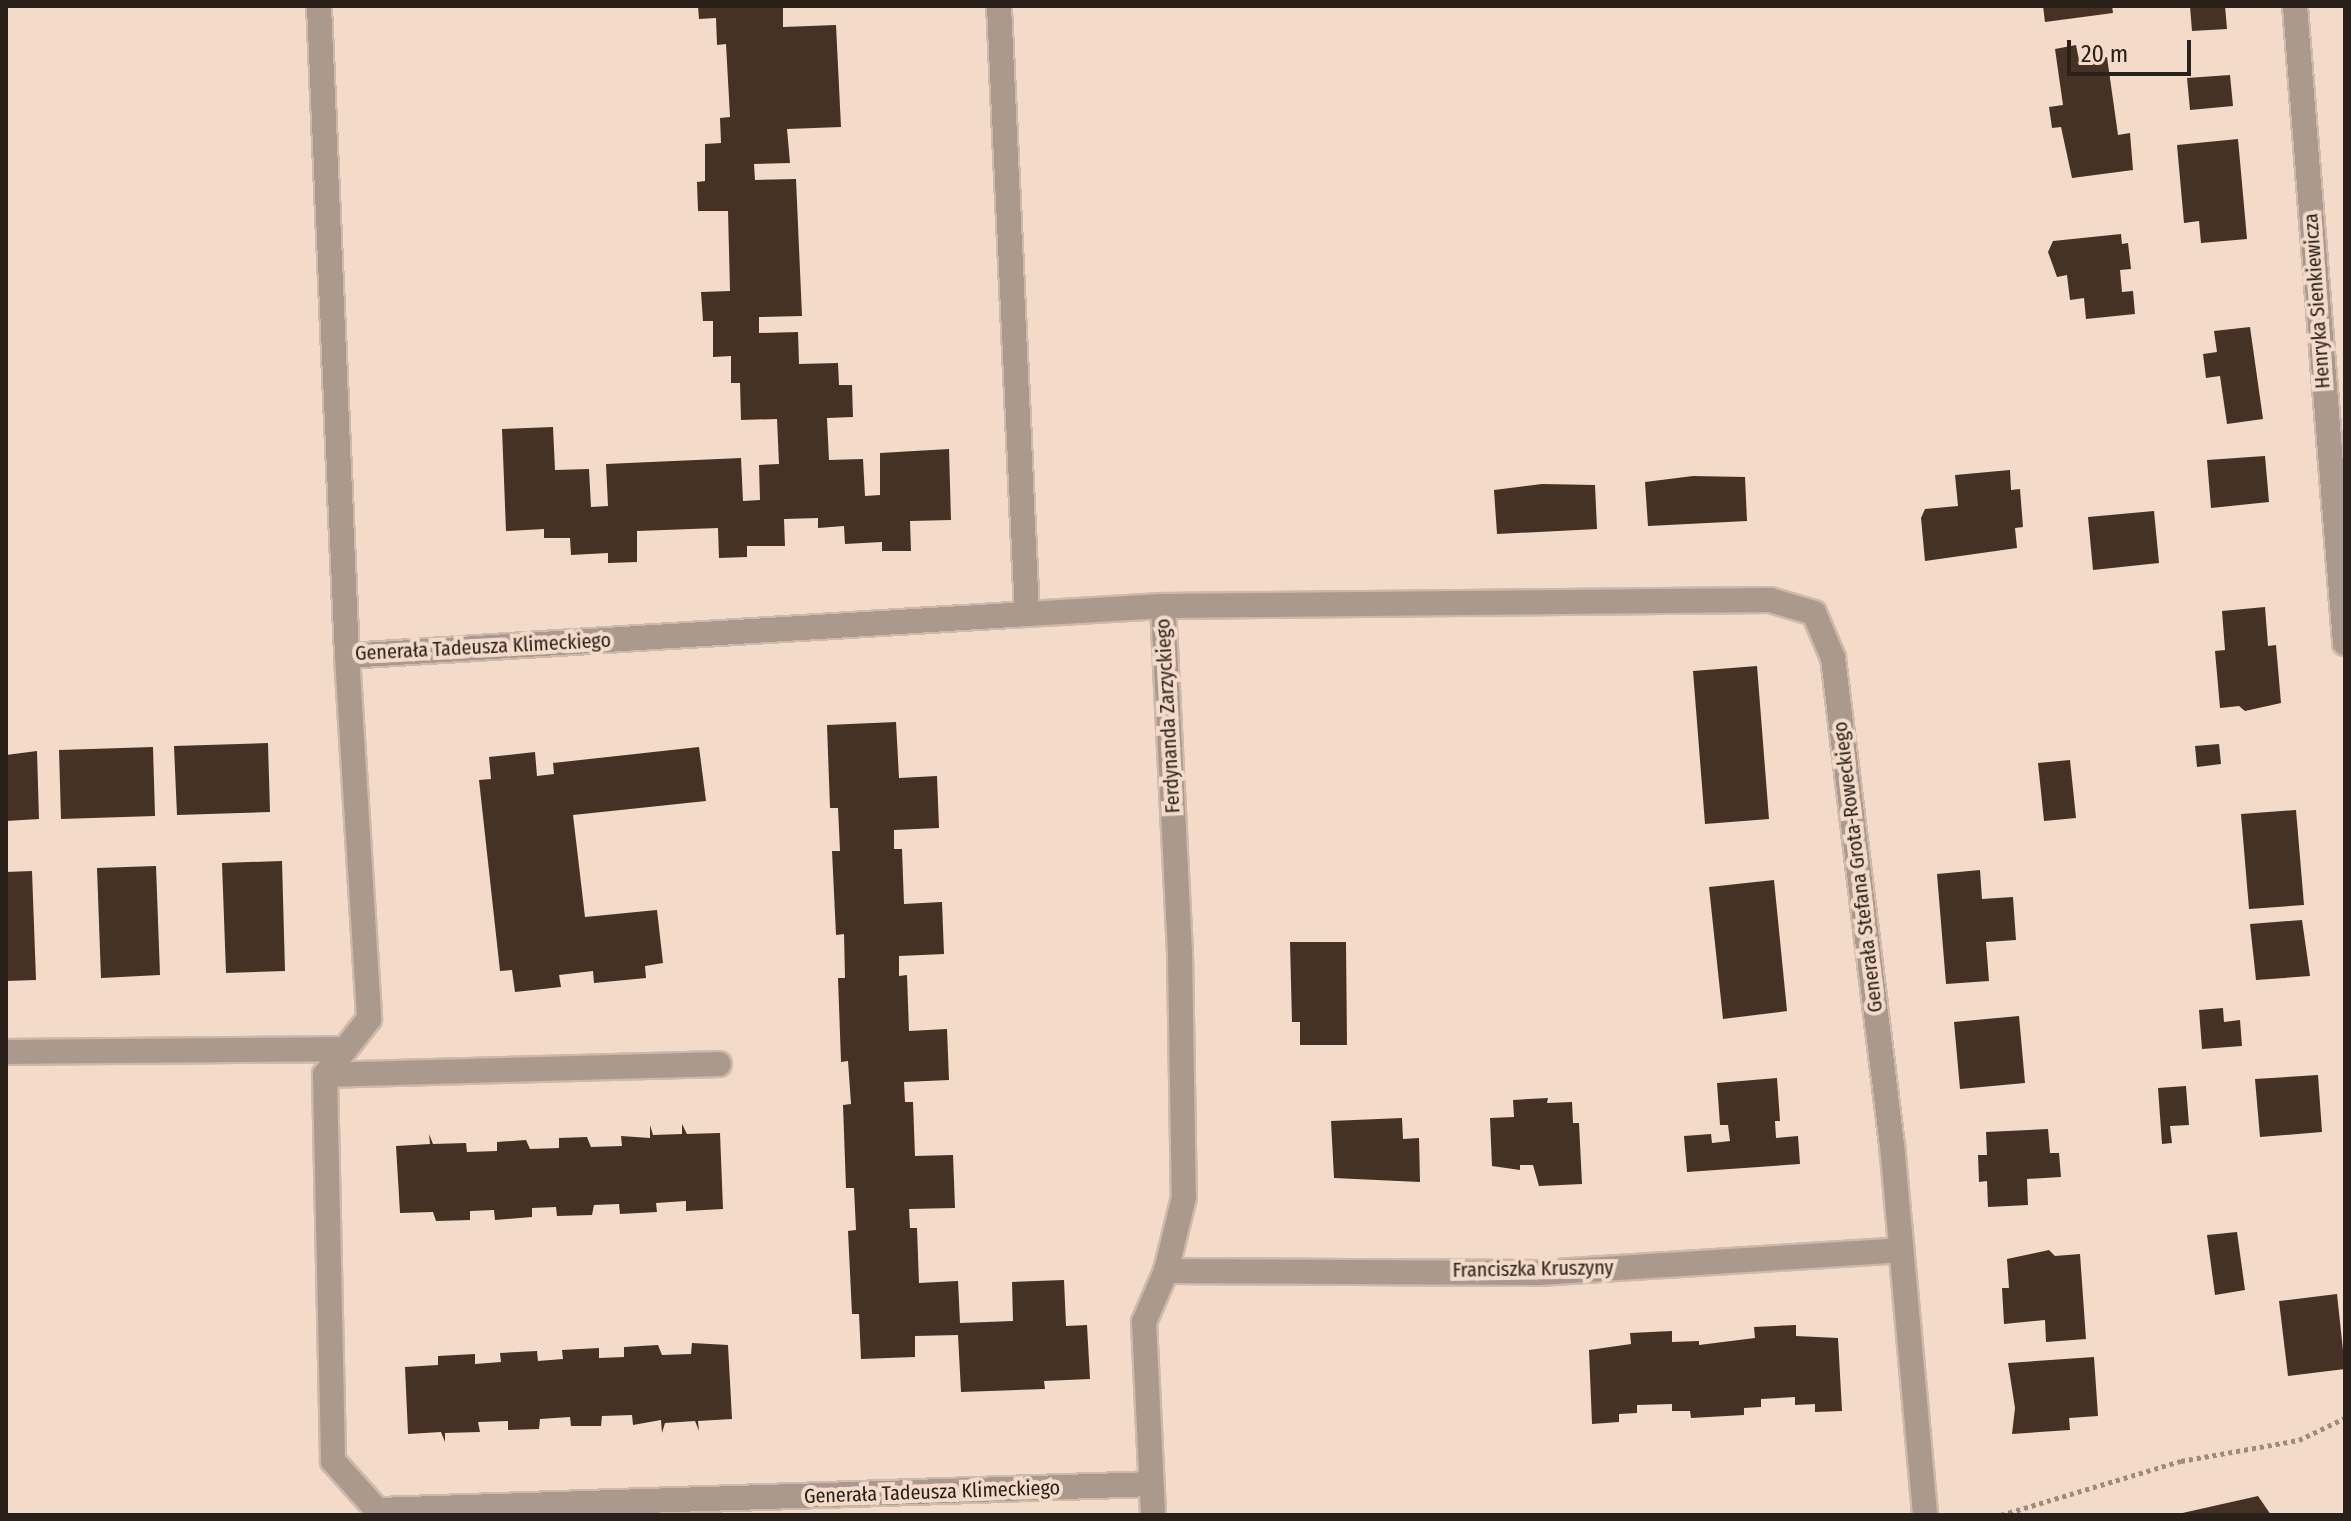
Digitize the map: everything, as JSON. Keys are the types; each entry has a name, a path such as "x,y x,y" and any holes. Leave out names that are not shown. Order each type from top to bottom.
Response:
{"street":[{"name":"Generała Tadeusza Klimeckiego","path":"319,6 347,656 1027,614"},
{"path":"999,6 1027,614"},
{"name":"Henryka Sienkiewicza","path":"2295,6 2345,643"},
{"name":"Generała Stefana Grota-Roweckiego","path":"1163,606 1770,600 1814,613 1833,658 1892,1144 1925,1515"},
{"name":"Ferdynanda Zarzyckiego","path":"1027,614 1163,606 1180,954 1184,1197 1166,1271 1144,1322 1153,1515"},
{"path":"325,1075 369,1019 347,656"},
{"path":"6,1052 345,1049"},
{"path":"325,1075 719,1064"},
{"name":"Generała Tadeusza Klimeckiego","path":"325,1075 333,1461 377,1510 1151,1484"},
{"name":"Franciszka Kruszyny","path":"1166,1271 1539,1273 1900,1250"}],"path":[{"path":"2001,1515 2181,1461 2299,1440 2345,1418"}],"building":[{"path":"698,6 783,6 783,27 836,25 841,127 787,129 790,163 754,164 755,180 796,179 802,316 759,317 759,333 798,332 799,364 838,363 839,385 852,385 853,417 827,418 829,460 863,459 865,496 880,495 880,453 949,449 951,520 910,521 911,551 882,551 882,542 845,544 844,526 818,528 818,518 784,519 785,546 747,546 747,557 719,558 718,528 637,531 637,562 608,563 608,553 571,555 570,538 544,538 544,529 506,531 502,429 553,427 555,470 589,469 591,507 608,506 606,464 741,458 743,501 760,500 759,465 779,464 777,419 741,420 740,383 731,383 731,356 713,357 713,321 703,321 701,292 730,291 728,211 698,211 697,182 705,181 705,144 721,143 720,118 730,117 726,44 717,45 716,18 699,19"},
{"path":"2043,6 2112,6 2113,13 2045,22"},
{"path":"2190,6 2225,6 2227,29 2192,31"},
{"path":"2076,45 2079,60 2107,57 2118,135 2130,133 2133,170 2072,178 2061,127 2052,128 2049,107 2063,105 2055,49"},
{"path":"2230,75 2233,106 2190,110 2187,78"},
{"path":"2238,139 2247,239 2201,243 2199,221 2184,223 2177,145"},
{"path":"2121,234 2122,244 2128,243 2131,269 2120,270 2122,292 2133,291 2135,314 2086,319 2084,298 2070,300 2067,275 2057,277 2048,252 2053,241"},
{"path":"2250,327 2263,419 2227,424 2220,376 2206,378 2203,354 2217,352 2214,331"},
{"path":"2265,456 2269,502 2211,508 2207,460"},
{"path":"2010,470 2011,490 2020,489 2023,527 2015,528 2017,548 1925,561 1921,518 1925,509 1958,506 1955,475"},
{"path":"1693,476 1745,477 1747,521 1648,526 1645,482"},
{"path":"1542,484 1595,485 1597,529 1497,534 1494,490"},
{"path":"2154,511 2159,563 2093,570 2088,517"},
{"path":"2265,607 2268,646 2276,645 2281,703 2245,711 2239,706 2220,708 2215,651 2225,650 2222,611"},
{"path":"1757,666 1769,819 1705,824 1693,671"},
{"path":"896,722 899,778 937,776 939,828 894,830 894,849 902,849 904,904 942,902 944,954 899,956 899,976 907,975 909,1031 947,1029 949,1080 904,1082 905,1102 913,1102 915,1156 953,1155 955,1208 909,1209 910,1228 917,1228 919,1283 958,1281 960,1323 1013,1321 1012,1282 1064,1280 1066,1326 1087,1325 1090,1379 1044,1381 1045,1389 961,1392 958,1335 915,1336 915,1357 861,1359 859,1314 852,1314 848,1231 856,1230 854,1188 846,1188 843,1105 851,1104 848,1061 841,1062 838,978 845,978 844,934 836,935 832,851 840,851 838,808 830,808 827,725"},
{"path":"268,743 270,812 177,815 174,746"},
{"path":"2219,744 2221,764 2197,767 2195,746"},
{"path":"153,747 155,816 61,819 59,750"},
{"path":"699,747 706,801 573,815 585,917 657,910 663,963 645,966 646,978 594,983 593,971 559,975 561,987 515,992 512,970 500,971 479,780 491,779 489,757 535,752 537,776 554,774 553,763"},
{"path":"37,751 39,819 6,821 6,755"},
{"path":"2070,760 2076,818 2044,821 2038,763"},
{"path":"2296,810 2304,905 2249,909 2241,814"},
{"path":"282,861 285,971 226,973 222,863"},
{"path":"156,866 160,975 101,978 97,868"},
{"path":"1980,870 1982,899 2013,897 2016,940 1986,942 1989,981 1946,984 1937,874"},
{"path":"32,871 36,980 6,981 6,872"},
{"path":"1774,880 1787,1011 1723,1019 1709,887"},
{"path":"2302,920 2310,976 2256,980 2250,924"},
{"path":"1290,942 1346,942 1347,1045 1300,1045 1300,1022 1292,1022"},
{"path":"2223,1008 2224,1022 2240,1020 2242,1046 2202,1049 2199,1010"},
{"path":"2019,1016 2025,1083 1960,1089 1954,1022"},
{"path":"2318,1075 2322,1132 2260,1137 2255,1079"},
{"path":"1777,1078 1780,1121 1775,1121 1776,1138 1798,1136 1800,1164 1687,1172 1684,1136 1711,1134 1712,1143 1730,1141 1728,1125 1720,1125 1717,1083"},
{"path":"2186,1086 2189,1125 2170,1126 2172,1143 2162,1144 2158,1088"},
{"path":"1548,1098 1547,1103 1572,1102 1573,1123 1579,1123 1582,1184 1539,1186 1533,1165 1520,1165 1520,1170 1492,1166 1490,1118 1514,1117 1513,1100"},
{"path":"1402,1118 1403,1139 1419,1138 1420,1182 1334,1178 1331,1121"},
{"path":"682,1124 687,1134 720,1133 723,1209 686,1211 686,1201 656,1203 657,1212 620,1214 619,1204 594,1205 592,1215 557,1216 556,1207 532,1208 532,1217 495,1220 494,1210 470,1211 470,1220 436,1221 433,1212 400,1213 396,1146 430,1144 429,1134 433,1144 466,1143 467,1152 497,1151 497,1142 526,1140 530,1149 559,1148 559,1138 587,1137 591,1147 622,1146 621,1136 650,1138 650,1125 653,1135 682,1134"},
{"path":"2048,1129 2050,1153 2059,1153 2061,1177 2027,1179 2028,1205 1988,1207 1987,1181 1979,1182 1978,1155 1987,1155 1986,1132"},
{"path":"2237,1232 2245,1290 2215,1295 2207,1235"},
{"path":"2049,1250 2055,1256 2080,1254 2086,1339 2046,1342 2045,1320 2004,1324 2002,1288 2009,1288 2007,1259"},
{"path":"2337,1294 2345,1369 2288,1376 2279,1301"},
{"path":"1796,1325 1796,1336 1838,1338 1842,1411 1815,1412 1815,1404 1795,1405 1795,1397 1761,1399 1761,1407 1744,1408 1744,1415 1691,1418 1690,1411 1672,1411 1672,1404 1637,1405 1637,1413 1619,1414 1619,1422 1592,1424 1589,1350 1631,1344 1630,1333 1672,1331 1672,1342 1699,1341 1699,1345 1755,1338 1754,1327"},
{"path":"692,1343 728,1345 732,1419 698,1421 699,1431 695,1421 665,1423 662,1433 661,1420 633,1425 632,1415 602,1416 601,1426 571,1426 570,1417 540,1419 539,1429 508,1430 508,1421 478,1422 480,1432 445,1433 445,1442 441,1432 408,1434 405,1367 438,1365 438,1356 475,1354 475,1364 501,1362 500,1353 537,1351 538,1361 563,1359 562,1350 599,1348 599,1358 624,1357 624,1347 658,1345 662,1355 691,1354"},
{"path":"2094,1357 2098,1416 2069,1418 2070,1430 2012,1434 2015,1408 2008,1363"},
{"path":"2258,1496 2271,1515 2178,1515 2178,1514"}]}
